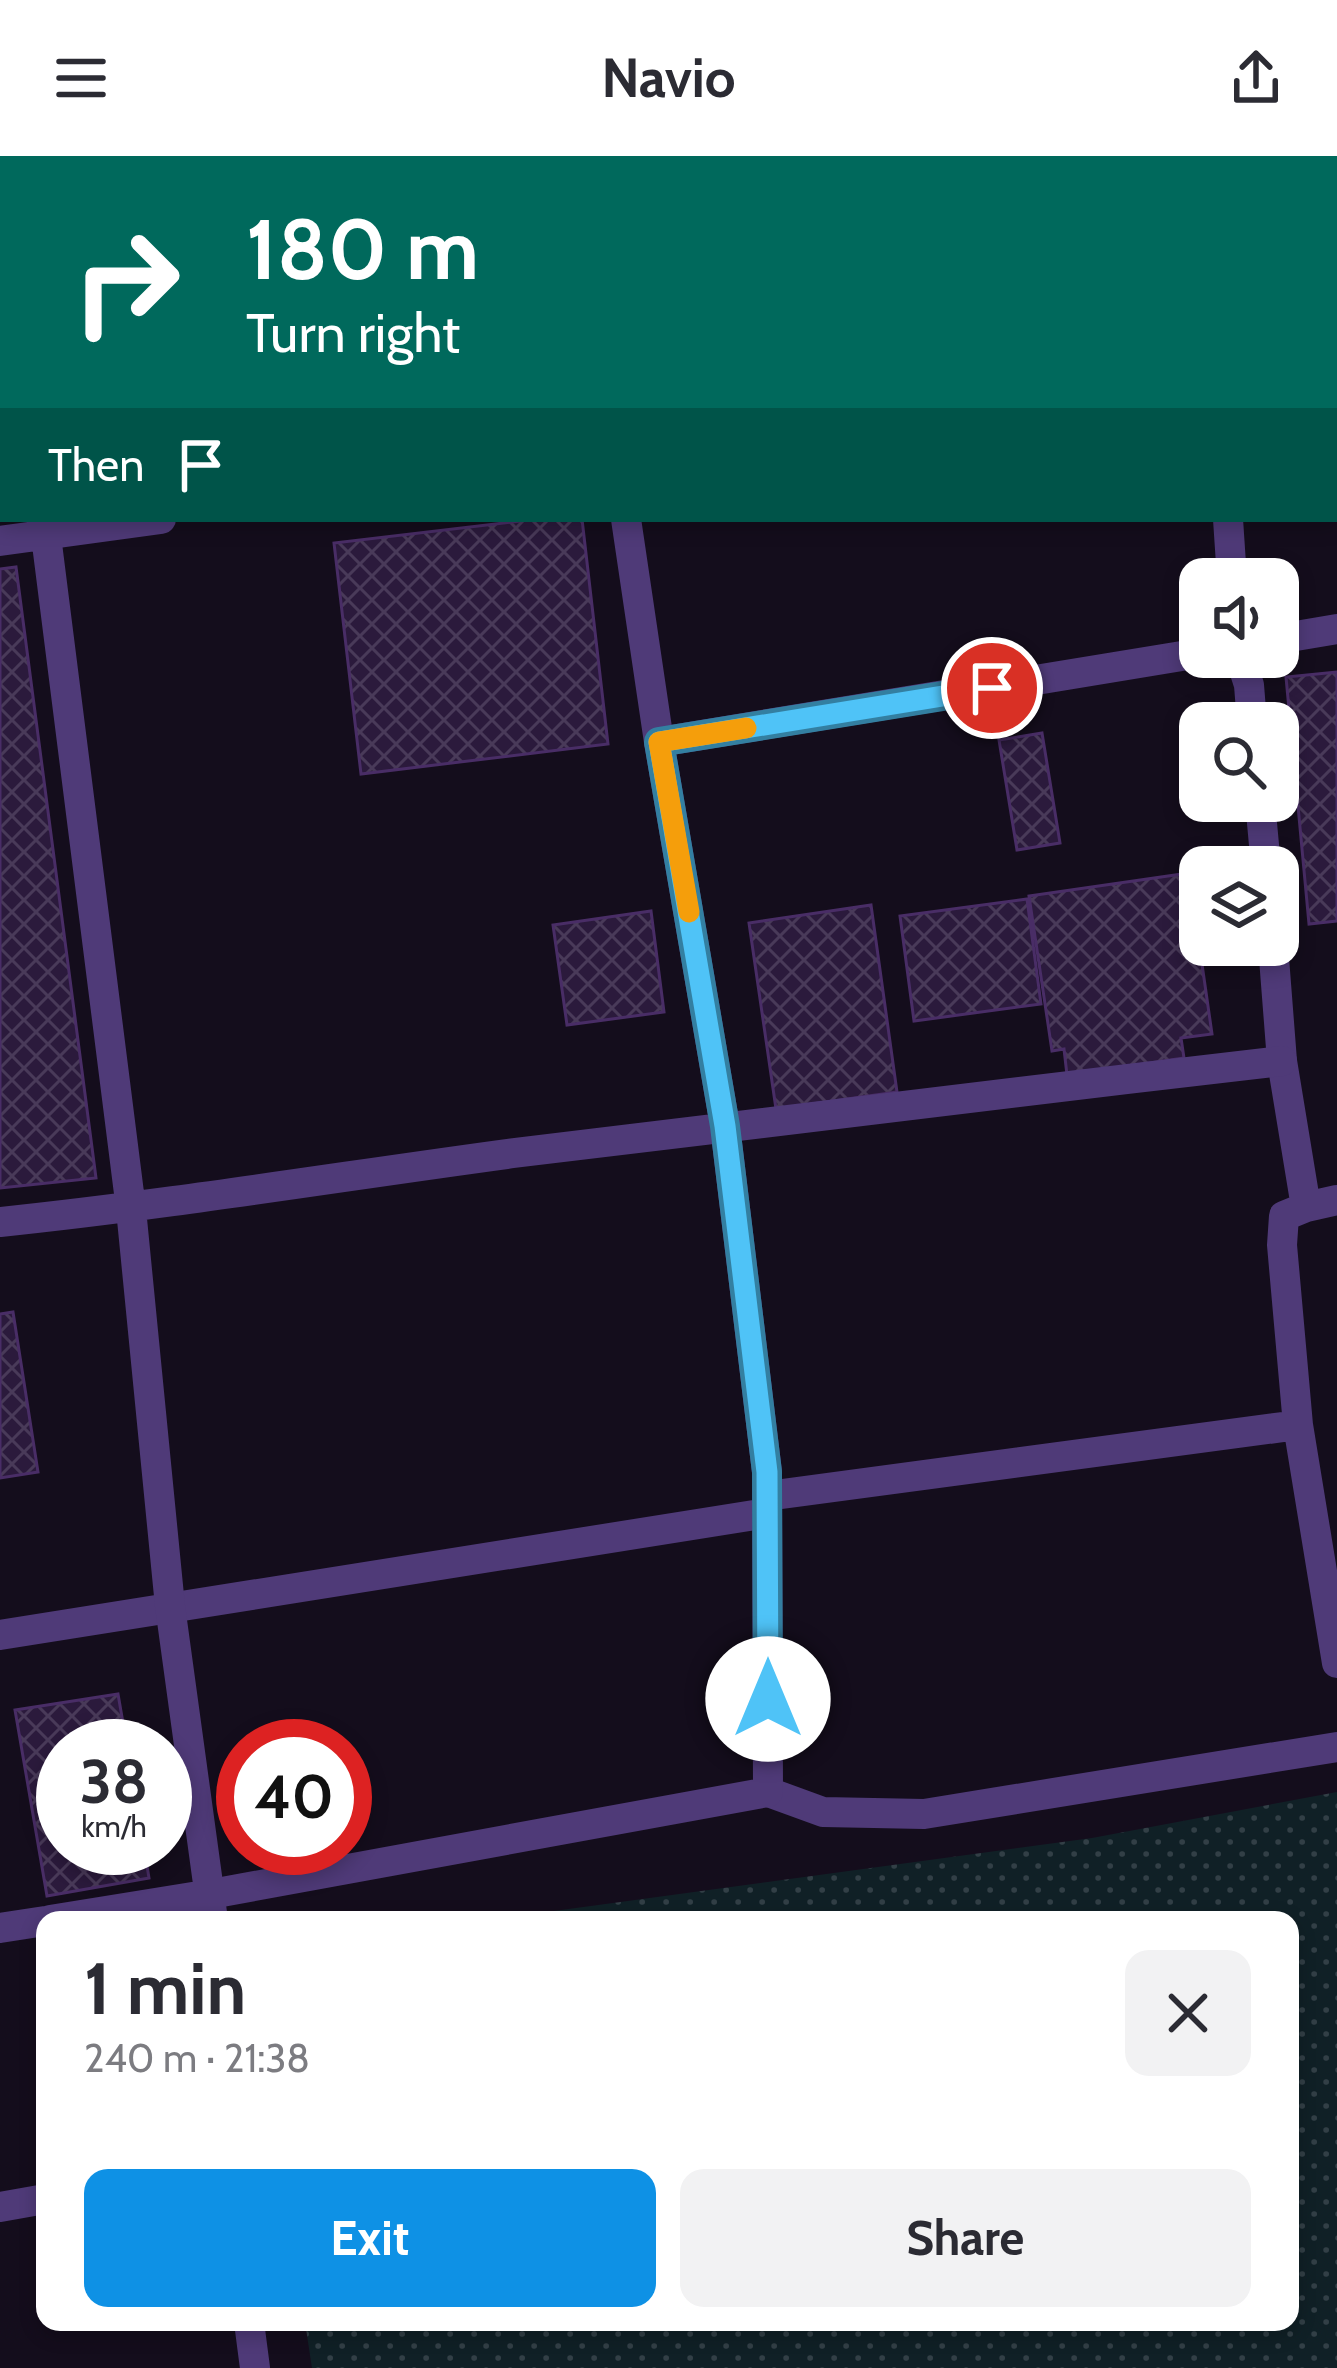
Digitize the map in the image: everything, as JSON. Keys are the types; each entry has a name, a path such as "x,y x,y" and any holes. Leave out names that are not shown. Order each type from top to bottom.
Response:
{"street":[{"path":"0,541 131,522"},
{"path":"626,522 725,1126 767,1472 768,1792"},
{"path":"1228,522 1231,558"},
{"path":"61,529 170,1606 212,1907"},
{"path":"1299,635 1337,628"},
{"path":"659,742 1179,656"},
{"path":"1275,966 1282,1061 1306,1207"},
{"path":"0,1222 131,1209 725,1126 1282,1061"},
{"path":"1337,1201 1284,1216 1282,1245 1298,1425 1337,1663"},
{"path":"0,1635 767,1505 1298,1425"},
{"path":"162,1911 212,1907 768,1792 823,1812 924,1814 1337,1747"},
{"path":"0,1928 36,1922"},
{"path":"0,2206 36,2200"},
{"path":"250,2331 255,2368"}],"shaded area":[{"path":"1337,1792 1337,2368 312,2368 306,2331 1299,2331 1299,1911 553,1911 1092,1838"}],"building":[{"path":"512,522 582,522 608,744 361,774 334,543"},
{"path":"16,567 96,1178 0,1188 0,569"},
{"path":"1337,672 1337,921 1309,924 1299,817 1299,702 1288,702 1286,678"},
{"path":"1042,733 1060,843 1017,850 999,740"},
{"path":"1179,874 1179,966 1202,966 1212,1034 1181,1038 1184,1058 1067,1075 1064,1049 1052,1051 1029,896"},
{"path":"1027,899 1041,1004 914,1021 900,916"},
{"path":"871,905 897,1092 776,1109 749,923"},
{"path":"651,911 664,1012 567,1025 553,925"},
{"path":"13,1312 38,1472 0,1478 0,1314"},
{"path":"118,1694 122,1719 36,1719 36,1832 15,1710"},
{"path":"43,1875 148,1875 149,1878 47,1896"}],"slow traffic":[{"path":"689,912 659,742 746,728"}],"route":[{"path":"768,1699 767,1472 725,1126 659,742 992,688"}]}
